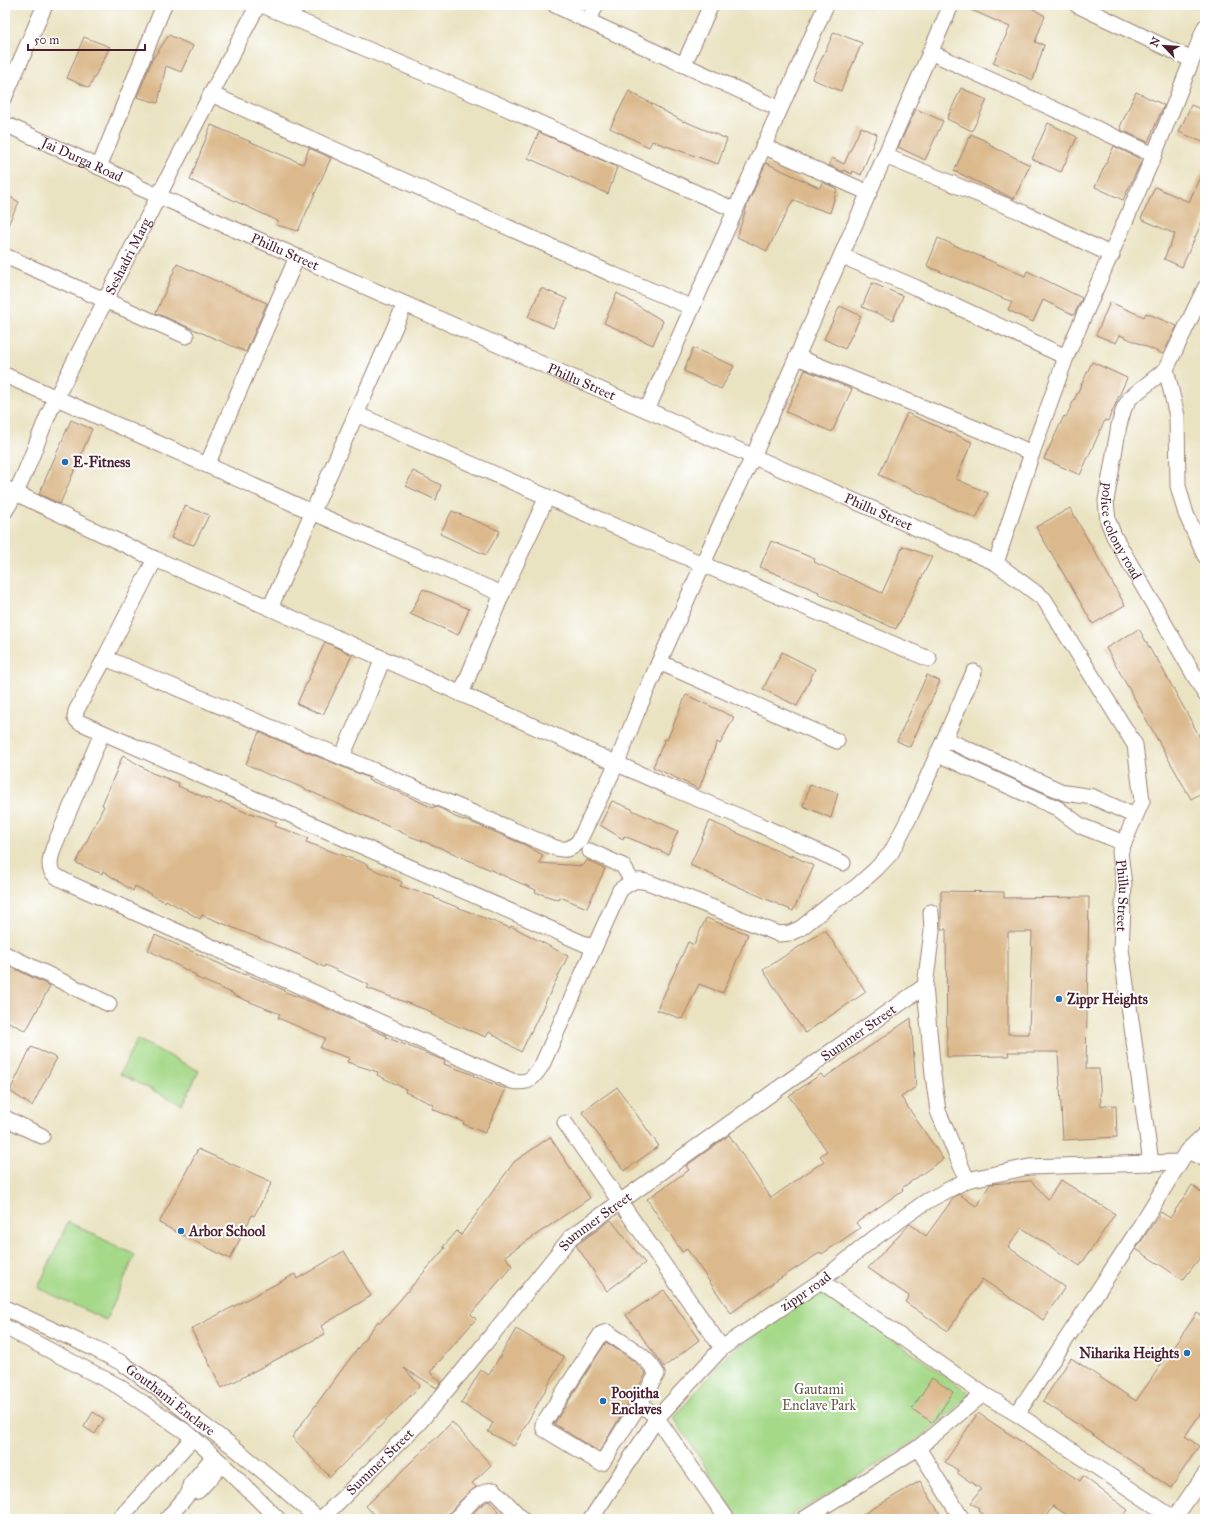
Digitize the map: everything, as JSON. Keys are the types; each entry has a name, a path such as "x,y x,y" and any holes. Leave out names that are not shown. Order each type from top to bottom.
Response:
{"street":[{"path":"5,96 45,5"},
{"path":"99,167 164,5"},
{"name":"Seshadri Marg","path":"5,511 11,491 56,397 258,5"},
{"path":"262,5 488,100 735,210"},
{"path":"555,5 780,109"},
{"path":"588,21 596,5"},
{"path":"684,64 711,5"},
{"path":"647,410 691,307 826,5"},
{"path":"105,658 561,850 574,847 579,841 617,763 636,712 702,564 753,457 951,5"},
{"path":"1077,5 1192,60"},
{"path":"996,563 1032,453 1066,357 1112,255 1205,27"},
{"path":"930,52 1154,155"},
{"path":"211,94 607,272 691,307"},
{"name":"Jai Durga Road","path":"5,124 159,196"},
{"path":"764,146 869,193"},
{"path":"885,156 1024,213 1112,255"},
{"name":"Phillu Street","path":"159,196 996,563 1044,599 1135,745 1142,801 1120,852 1124,885 1121,949 1151,1162"},
{"path":"5,256 186,336"},
{"path":"842,256 917,288 1066,357"},
{"path":"207,465 297,257"},
{"name":"police colony road","path":"1205,288 1166,369 1130,398 1124,408 1119,425 1106,501 1108,521 1114,536 1205,694"},
{"path":"270,608 405,304"},
{"path":"797,357 982,431 1032,453"},
{"path":"1166,369 1177,416 1178,486 1186,514 1205,556"},
{"path":"5,375 312,512 502,594"},
{"path":"356,414 702,564 929,659"},
{"path":"11,491 154,559 270,608 844,863"},
{"path":"461,694 502,594 547,496"},
{"path":"154,559 105,658 76,711 75,716 79,722 594,948"},
{"path":"342,757 383,659"},
{"path":"659,662 837,741"},
{"path":"102,733 53,849 50,860 50,869 54,875 113,903 512,1080 522,1083 529,1080 542,1065 620,890 632,881 641,880 653,884 779,934 790,933 801,928 833,902 856,887 876,870 891,853 912,812 974,672"},
{"path":"945,739 1065,793 1093,797 1135,816"},
{"path":"938,754 1057,808 1081,826 1124,843"},
{"path":"590,851 623,866 632,881"},
{"path":"931,912 932,931 925,986 932,1075 938,1111 967,1180"},
{"path":"5,954 109,1004"},
{"name":"Summer Street","path":"321,1519 418,1424 571,1237 786,1083 925,986"},
{"path":"5,1118 42,1136"},
{"path":"565,1123 722,1348"},
{"path":"1017,1414 1134,1236 1183,1156 1205,1134"},
{"path":"1183,1156 1205,1159"},
{"name":"zippr road","path":"591,1519 657,1418 722,1348 821,1281 873,1239 927,1201 967,1180 1029,1167 1151,1162 1183,1156"},
{"path":"821,1281 982,1394 1017,1414 1174,1519 1205,1474"},
{"name":"Gouthami Enclave","path":"5,1308 122,1363 231,1445 318,1519"},
{"name":"Gouthami Enclave","path":"5,1327 118,1386 193,1438 218,1460 278,1519"},
{"path":"607,1332 646,1359 657,1374 640,1403 602,1463 544,1429 543,1426 601,1334 607,1332"},
{"path":"804,1519 918,1448 982,1394"},
{"path":"640,1403 657,1418 727,1519"},
{"path":"119,1519 193,1438"},
{"path":"918,1448 962,1519"},
{"path":"167,1519 190,1492 190,1485 218,1460"},
{"path":"456,1519 480,1494 486,1490 494,1490 522,1519"}],"green space":[{"path":"137,1039 199,1071 182,1105 120,1074"},
{"path":"68,1222 135,1255 106,1320 38,1288"},
{"name":"Gautami Enclave Park","path":"821,1288 971,1395 916,1441 786,1519 739,1519 674,1418 726,1356"}],"building":[{"path":"960,5 1027,5 1045,16 1035,42 1044,45 1033,80 993,63 1010,27"},
{"path":"834,32 862,43 841,91 812,79"},
{"path":"169,35 193,46 181,72 166,66 158,103 137,97 152,60"},
{"path":"84,37 110,47 89,88 67,78"},
{"path":"961,88 987,100 972,131 947,119"},
{"path":"629,91 684,122 727,139 718,164 652,141 649,147 610,128"},
{"path":"1136,92 1164,105 1148,142 1121,130 1122,128 1120,127"},
{"path":"1191,105 1205,111 1205,143 1179,132"},
{"path":"916,109 943,121 925,160 898,147"},
{"path":"1048,123 1077,137 1061,172 1032,159"},
{"path":"211,125 303,164 309,148 331,158 298,231 277,225 278,221 190,180"},
{"path":"861,127 877,134 861,175 853,171 852,174 843,170 843,172 829,165 832,158 844,164"},
{"path":"539,132 617,167 608,194 528,158"},
{"path":"971,134 990,143 989,145 1030,165 1014,199 954,171"},
{"path":"1114,146 1140,159 1139,161 1141,162 1123,200 1095,187"},
{"path":"766,163 820,188 822,182 837,189 830,213 793,200 767,251 737,237 748,203"},
{"path":"1205,165 1205,215 1182,267 1164,259 1175,234 1141,219 1155,187 1189,202"},
{"path":"5,194 19,202 5,231"},
{"path":"938,238 1025,276 1027,271 1082,298 1074,315 1043,300 1033,322 1008,310 1012,302 927,266"},
{"path":"177,264 267,303 246,352 156,313"},
{"path":"872,283 903,296 893,320 862,307"},
{"path":"541,288 567,299 553,328 528,317"},
{"path":"617,293 663,321 653,345 604,323"},
{"path":"1110,302 1144,317 1146,313 1177,326 1163,354 1120,335 1116,343 1096,335"},
{"path":"840,306 861,316 845,349 824,339"},
{"path":"693,348 734,366 721,389 684,371"},
{"path":"1092,362 1127,378 1108,421 1105,420 1080,475 1044,459"},
{"path":"805,370 852,389 832,432 786,412"},
{"path":"907,413 972,442 956,479 988,493 976,518 879,475"},
{"name":"E-Fitness","path":"71,420 92,429 60,504 39,494"},
{"path":"413,471 441,485 436,500 406,486"},
{"path":"185,506 209,515 194,545 171,538"},
{"path":"1070,508 1125,605 1093,624 1036,527"},
{"path":"452,511 500,531 486,555 440,534"},
{"path":"771,541 815,559 814,562 882,593 903,546 932,557 896,629 818,594 819,592 760,567"},
{"path":"423,589 469,609 458,635 410,614"},
{"path":"1139,629 1201,739 1205,736 1205,791 1191,799 1106,648"},
{"path":"325,642 352,655 323,715 297,704"},
{"path":"782,652 815,669 797,706 763,689"},
{"path":"927,675 940,681 910,747 897,741"},
{"path":"686,695 734,717 720,744 717,742 699,789 653,767 665,739 667,740"},
{"path":"259,732 369,778 368,780 397,791 433,808 434,806 442,809 455,817 525,845 543,855 539,863 583,866 587,860 605,869 587,908 560,897 559,900 535,892 536,890 246,764"},
{"path":"123,755 152,773 179,783 178,786 220,804 221,802 250,814 251,813 277,822 275,826 308,838 306,842 369,865 368,867 402,882 400,886 435,897 434,898 510,928 511,926 568,956 521,1052 489,1032 486,1037 455,1025 431,1014 432,1012 367,988 369,985 325,965 324,967 300,955 202,915 200,919 166,900 165,902 135,886 133,891 103,871 102,874 76,863 104,806 102,805"},
{"path":"810,785 838,793 831,818 803,806"},
{"path":"612,801 678,831 668,854 624,836 623,839 600,825"},
{"path":"710,821 814,866 793,911 690,865"},
{"path":"941,891 1004,892 1004,898 1089,897 1086,1069 1099,1069 1101,1106 1116,1105 1117,1137 1063,1140 1058,1052 1008,1052 1009,1056 947,1057 946,929 941,929","holes":["1008,932 1032,932 1029,1034 1008,1034"]},
{"path":"706,918 748,934 723,993 699,984 682,1019 657,1010 688,942 694,945"},
{"path":"825,930 866,992 805,1033 763,970"},
{"path":"155,935 245,975 246,974 284,990 283,991 317,1004 387,1036 386,1037 445,1061 444,1064 506,1089 485,1133 463,1124 464,1122 432,1109 434,1105 405,1092 406,1089 377,1075 378,1072 347,1062 349,1058 320,1048 325,1038 278,1018 280,1014 233,995 234,994 195,977 196,975 148,950"},
{"path":"5,964 50,986 26,1031 5,1020"},
{"path":"911,1018 916,1087 901,1097 943,1159 902,1188 903,1190 856,1223 860,1228 822,1254 821,1252 773,1283 731,1313 687,1249 682,1252 647,1199 689,1170 686,1166 729,1135 771,1198 824,1161 820,1156 827,1151 789,1096 821,1074 824,1078"},
{"path":"31,1047 57,1058 32,1106 10,1091"},
{"path":"617,1087 659,1146 624,1171 582,1112"},
{"path":"550,1137 590,1198 505,1256 512,1266 471,1314 476,1319 430,1372 441,1382 437,1388 404,1368 420,1386 330,1477 292,1437 378,1321 380,1323 445,1248 443,1247 457,1231 461,1235 514,1162"},
{"path":"198,1149 272,1182 254,1216 252,1215 230,1259 159,1223"},
{"path":"1061,1180 1115,1214 1080,1266 1022,1228 1008,1247 1065,1287 1043,1320 982,1279 948,1331 905,1302 909,1296 868,1268 910,1224 926,1236 955,1196 959,1194 977,1207 990,1184 1031,1181 1048,1199"},
{"path":"1192,1185 1205,1195 1205,1251 1183,1280 1136,1249 1161,1212 1170,1218"},
{"path":"611,1220 645,1263 607,1291 576,1245"},
{"path":"344,1251 371,1296 321,1326 325,1334 222,1388 191,1329 295,1274 297,1279"},
{"path":"664,1290 699,1340 664,1367 626,1315"},
{"path":"1197,1313 1205,1318 1205,1407 1185,1436 1199,1446 1171,1488 1043,1401 1071,1358 1136,1401"},
{"path":"516,1329 564,1357 514,1446 488,1432 493,1423 461,1403 481,1370 489,1375"},
{"name":"Poojitha Enclaves","path":"606,1342 635,1362 646,1374 599,1452 554,1424"},
{"path":"932,1378 953,1392 933,1423 912,1409"},
{"path":"93,1412 104,1419 95,1434 84,1427"},
{"path":"978,1413 1080,1481 1083,1476 1128,1510 1121,1519 1073,1519 1053,1506 1044,1519 989,1519 978,1511 979,1508 971,1503 981,1489 957,1473 959,1471 945,1462"},
{"path":"452,1422 491,1465 472,1483 476,1487 449,1513 447,1519 378,1519 366,1506"},
{"path":"920,1481 943,1519 855,1519"},
{"path":"489,1500 506,1519 468,1519 479,1507"}],"place":[{"name":"E-Fitness","path":"65,462"},
{"name":"Zippr Heights","path":"1059,999"},
{"name":"Arbor School","path":"181,1231"},
{"name":"Niharika Heights","path":"1187,1353"},
{"name":"Poojitha Enclaves","path":"603,1401"}]}
